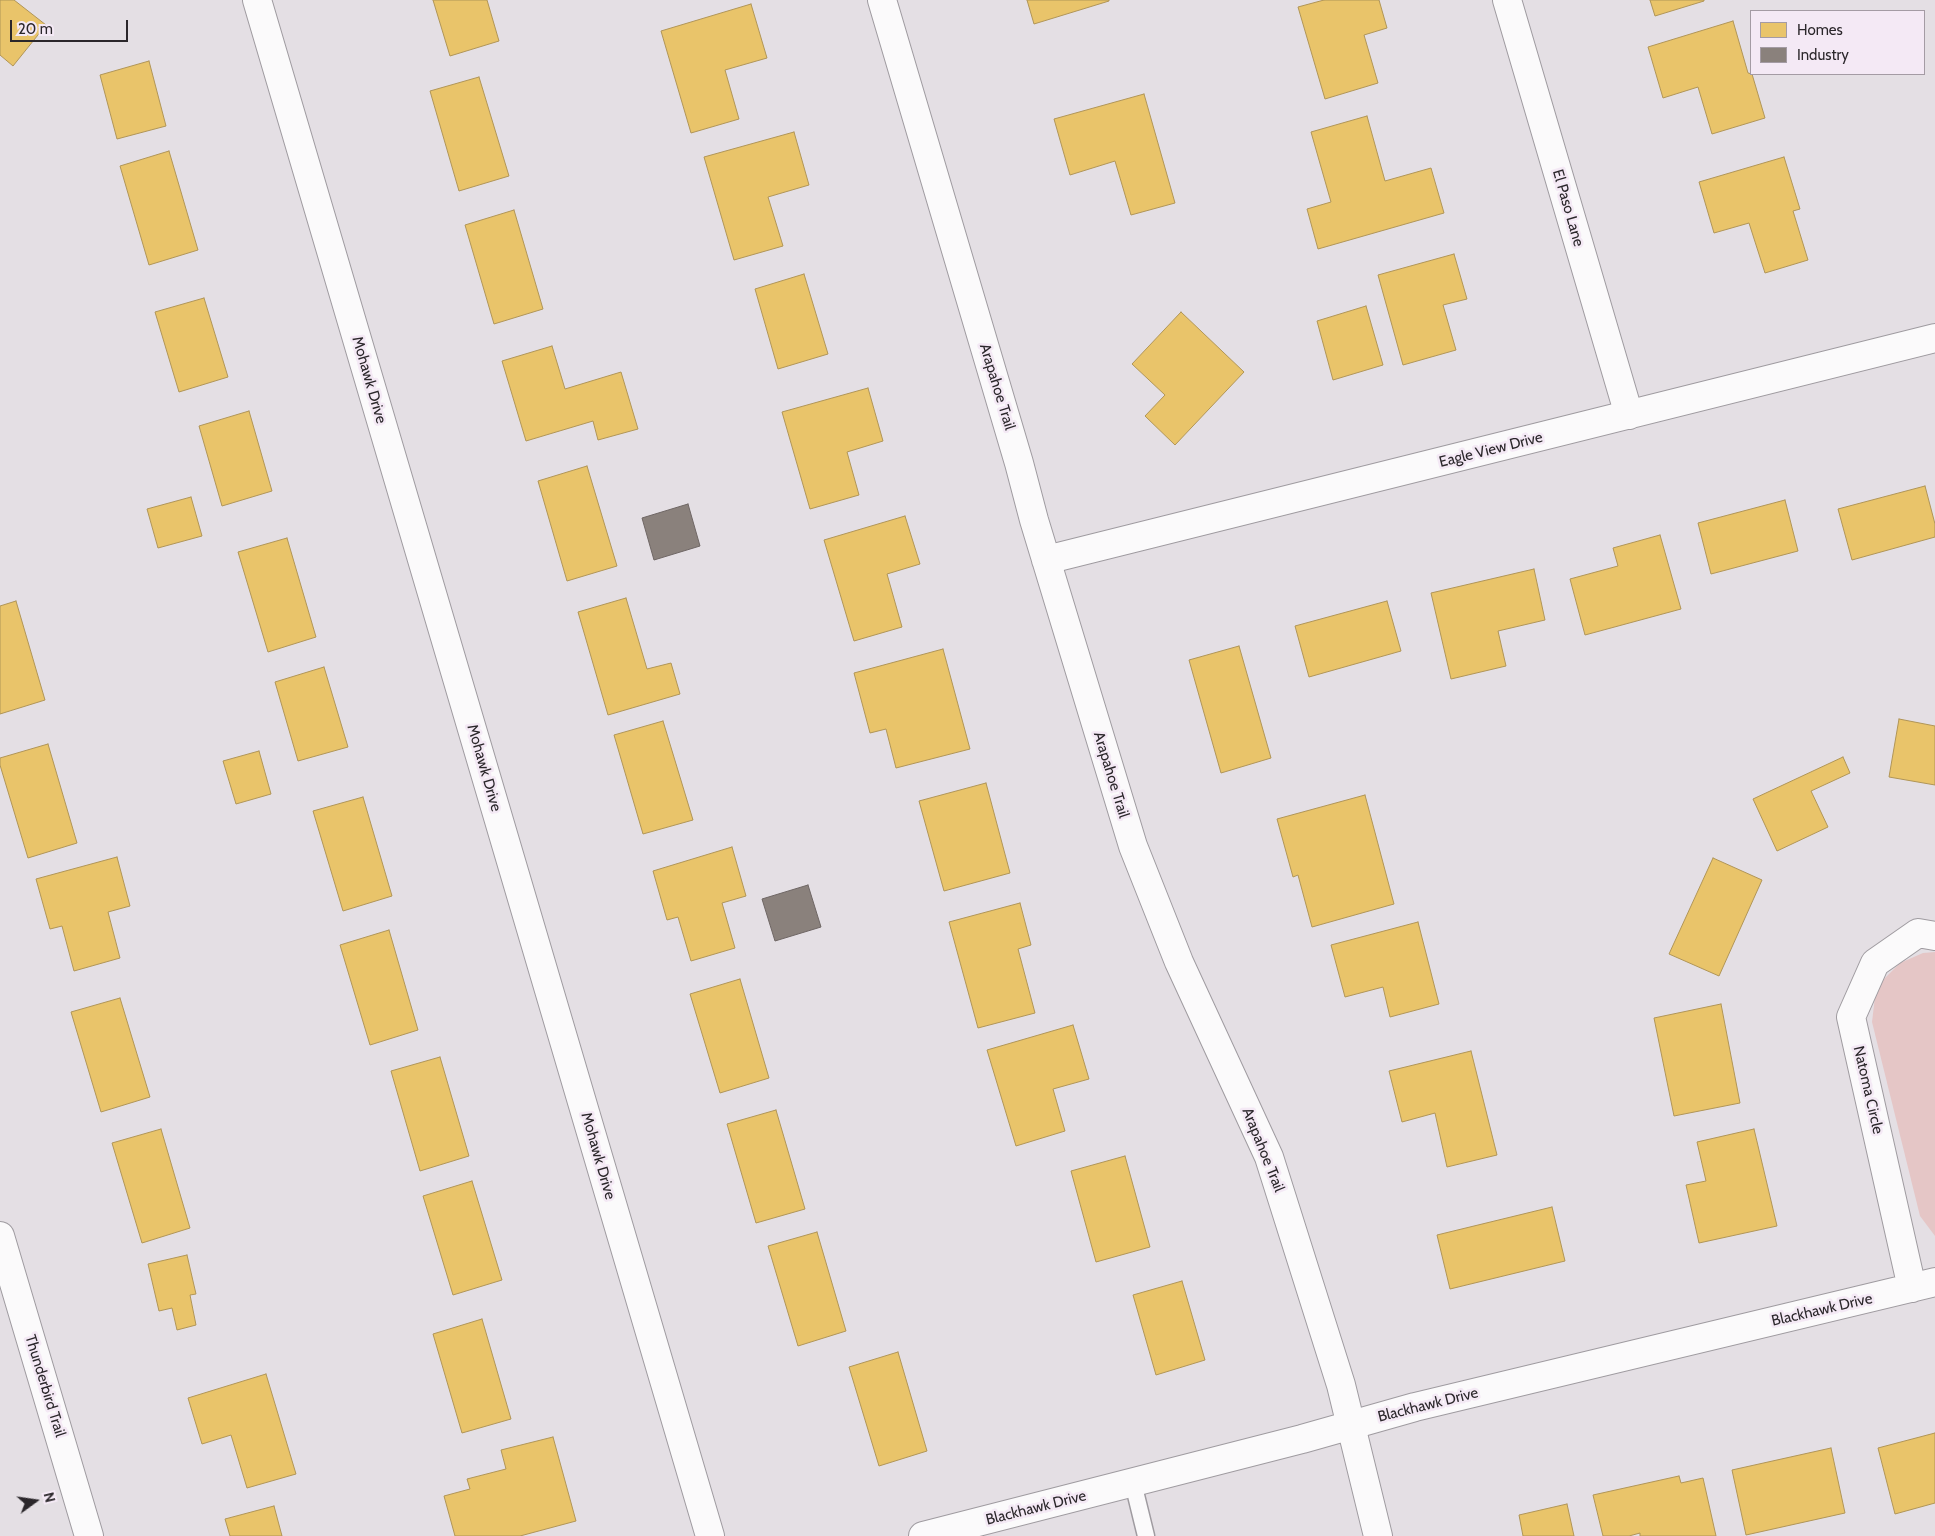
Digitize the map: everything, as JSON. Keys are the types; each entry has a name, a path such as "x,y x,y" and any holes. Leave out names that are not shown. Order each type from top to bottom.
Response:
{"street":[{"name":"Mohawk Drive","path":"257,0 710,1536"},
{"name":"Arapahoe Trail","path":"882,0 1046,560 1133,846 1179,962 1269,1157 1341,1385 1378,1536"},
{"name":"El Paso Lane","path":"1507,0 1629,415"},
{"name":"Eagle View Drive","path":"1046,560 1935,338"},
{"name":"Natoma Circle","path":"1924,1285 1852,1017 1875,963 1918,933 1935,936"},
{"name":"Thunderbird Trail","path":"0,1236 89,1536"},
{"name":"Blackhawk Drive","path":"923,1536 1133,1484 1415,1407 1924,1285"}],"lane":[{"path":"1133,1484 1146,1536"}],"shaded area":[{"path":"1935,952 1935,1236 1920,1216 1872,1022 1875,997 1882,981 1900,963 1923,953"}],"building: Homes":[{"path":"0,0 14,0 46,25 13,66 0,55"},
{"path":"433,0 487,0 499,41 450,56"},
{"path":"1027,0 1109,0 1109,1 1034,24"},
{"path":"1324,0 1379,0 1387,28 1364,35 1378,83 1325,99 1298,7"},
{"path":"1650,0 1704,0 1704,1 1655,16"},
{"path":"751,4 767,58 725,70 739,119 691,133 661,31"},
{"path":"1733,21 1748,73 1752,75 1765,118 1712,134 1698,87 1663,98 1648,47"},
{"path":"149,61 166,126 117,139 100,75"},
{"path":"479,77 509,176 459,191 430,91"},
{"path":"1144,94 1175,203 1131,215 1115,161 1070,175 1054,119"},
{"path":"1367,116 1385,181 1431,168 1444,213 1318,249 1307,209 1331,202 1311,132"},
{"path":"794,132 809,185 768,197 783,246 734,260 704,157"},
{"path":"169,151 198,250 149,265 120,166"},
{"path":"1784,157 1800,209 1793,211 1808,260 1765,273 1749,223 1714,233 1699,182"},
{"path":"514,210 543,309 494,324 465,225"},
{"path":"1454,254 1467,299 1443,305 1456,350 1403,365 1378,275"},
{"path":"804,274 828,354 778,369 755,289"},
{"path":"204,298 228,377 179,392 155,312"},
{"path":"1366,306 1383,365 1333,380 1317,321"},
{"path":"1181,312 1244,372 1175,445 1145,416 1165,395 1132,364"},
{"path":"552,346 565,389 621,372 638,429 598,440 593,421 526,441 502,361"},
{"path":"868,388 883,441 847,452 859,495 810,509 782,412"},
{"path":"249,411 272,491 222,506 199,426"},
{"path":"587,466 617,566 567,581 538,481"},
{"path":"1925,486 1935,524 1935,537 1852,560 1838,509"},
{"path":"191,497 202,536 158,548 147,509"},
{"path":"1785,500 1798,551 1711,574 1698,523"},
{"path":"905,516 920,564 887,574 902,627 854,641 824,540"},
{"path":"1660,535 1681,609 1585,635 1570,579 1618,566 1613,548"},
{"path":"287,538 316,637 268,652 238,552"},
{"path":"1534,569 1545,620 1498,631 1506,666 1451,679 1431,593"},
{"path":"626,598 647,669 671,663 680,694 608,715 578,612"},
{"path":"16,601 45,700 0,714 0,606"},
{"path":"1387,601 1401,651 1309,677 1295,626"},
{"path":"1239,646 1271,758 1221,773 1189,660"},
{"path":"943,649 970,749 896,768 886,729 870,733 854,673"},
{"path":"324,667 348,747 298,761 275,682"},
{"path":"1899,719 1935,726 1935,785 1889,777"},
{"path":"663,721 693,820 643,834 614,735"},
{"path":"48,744 77,843 28,858 0,765 0,758"},
{"path":"259,751 271,794 236,804 223,761"},
{"path":"1843,757 1850,773 1811,791 1828,827 1777,851 1753,799"},
{"path":"986,783 1010,873 944,891 919,801"},
{"path":"1365,795 1394,904 1312,927 1298,875 1293,877 1277,819"},
{"path":"363,797 392,896 343,911 313,811"},
{"path":"732,847 746,896 722,903 735,948 691,961 678,917 667,920 653,871"},
{"path":"117,857 130,906 108,912 120,958 74,971 62,926 50,929 36,879"},
{"path":"1713,858 1762,880 1719,976 1669,954"},
{"path":"1020,903 1031,945 1018,949 1035,1013 978,1028 949,922"},
{"path":"1418,922 1439,1004 1390,1017 1383,987 1345,997 1331,945"},
{"path":"389,930 418,1030 370,1045 340,945"},
{"path":"740,979 769,1078 720,1093 690,994"},
{"path":"120,998 150,1097 101,1112 71,1012"},
{"path":"1721,1004 1740,1103 1674,1116 1654,1018"},
{"path":"1073,1025 1089,1079 1053,1089 1065,1131 1016,1146 987,1050"},
{"path":"1471,1051 1497,1155 1447,1167 1435,1113 1402,1122 1389,1071"},
{"path":"440,1057 469,1156 420,1171 391,1071"},
{"path":"776,1110 805,1209 756,1223 727,1124"},
{"path":"161,1129 190,1228 142,1243 112,1143"},
{"path":"1754,1129 1777,1226 1699,1243 1686,1185 1706,1181 1697,1142"},
{"path":"1125,1156 1150,1247 1096,1262 1071,1171"},
{"path":"472,1181 502,1280 453,1295 423,1196"},
{"path":"1552,1207 1565,1261 1450,1289 1437,1235"},
{"path":"817,1232 846,1331 798,1346 768,1246"},
{"path":"187,1255 196,1294 190,1295 196,1325 177,1330 172,1308 159,1311 148,1264"},
{"path":"1182,1281 1205,1360 1156,1375 1133,1295"},
{"path":"482,1319 511,1419 462,1433 433,1334"},
{"path":"898,1352 927,1451 879,1466 849,1367"},
{"path":"266,1374 296,1474 247,1488 231,1435 202,1444 188,1398"},
{"path":"1935,1433 1935,1503 1895,1514 1878,1448"},
{"path":"553,1437 576,1521 520,1536 455,1536 444,1496 470,1489 467,1479 506,1469 501,1450"},
{"path":"1831,1448 1845,1513 1746,1535 1732,1470"},
{"path":"1679,1476 1681,1483 1703,1478 1716,1536 1640,1536 1640,1533 1629,1536 1603,1536 1593,1495"},
{"path":"1567,1504 1574,1536 1523,1536 1519,1515"},
{"path":"274,1506 282,1536 230,1536 225,1519"}],"building: Industry":[{"path":"688,504 700,546 654,560 642,518"},
{"path":"808,885 821,927 775,941 762,899"}]}
